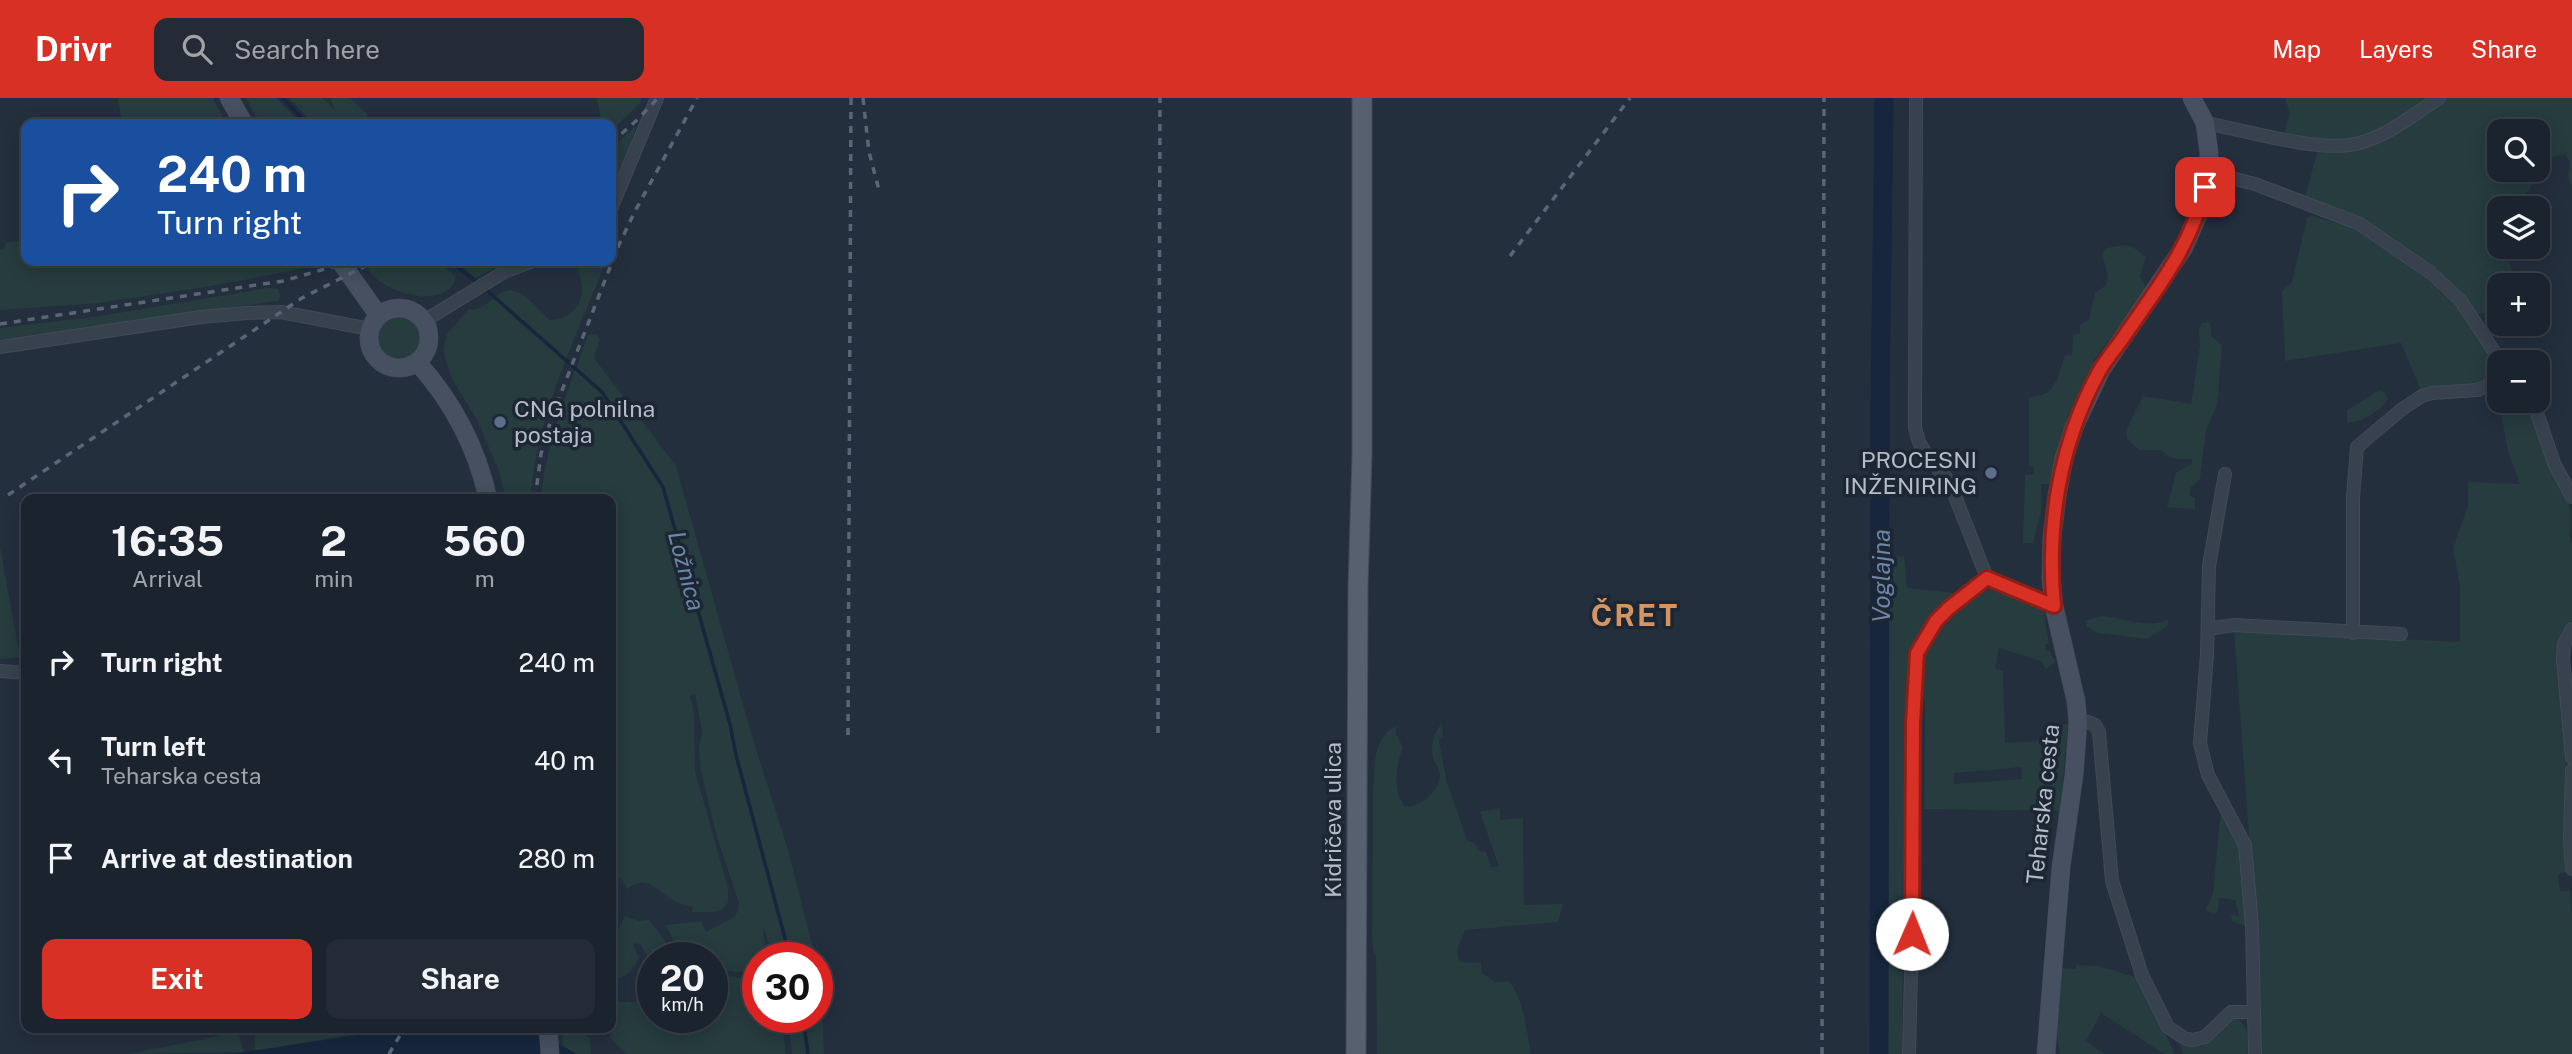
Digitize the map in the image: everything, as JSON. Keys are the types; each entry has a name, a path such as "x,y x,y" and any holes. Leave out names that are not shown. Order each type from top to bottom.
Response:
{"main road":[{"name":"Kidričeva ulica","path":"1356,1054 1358,587 1362,455 1362,98"}],"street":[{"path":"229,98 241,119"},
{"path":"616,197 657,98"},
{"path":"1916,98 1915,428 1919,442 1929,459 1949,481 1987,578 2054,606"},
{"name":"Teharska cesta","path":"2046,1054 2061,867 2074,775 2078,722 2076,701 2054,606 2052,551 2057,496 2064,458 2075,425 2101,370 2184,247 2198,215 2208,172 2209,153 2205,123 2192,98"},
{"path":"2205,123 2282,139 2334,145 2357,144 2397,125 2439,98"},
{"path":"2208,172 2255,184 2360,224 2431,273 2461,302 2493,350"},
{"path":"0,347 201,317 247,313 281,312 375,322 397,308 407,309 424,321 428,343 425,353 417,362 396,368 379,360 370,345 375,322 343,266"},
{"path":"424,321 504,272 520,266"},
{"path":"417,362 448,402 469,441 481,469 487,494"},
{"path":"2353,633 2353,497 2357,447 2402,409 2422,396 2478,390 2487,386"},
{"path":"2537,413 2554,463 2572,496"},
{"path":"2225,474 2208,566 2208,629 2200,743 2208,775 2245,845 2252,926 2255,1054"},
{"path":"1909,1054 1914,852 1913,723 1917,653 1936,621 1987,578"},
{"path":"2208,629 2234,625 2401,634"},
{"path":"2572,629 2564,645 2563,659 2572,758"},
{"path":"0,671 21,673"},
{"path":"2078,722 2095,725 2099,732 2112,881 2141,975 2168,1027 2184,1038 2198,1039 2214,1031 2231,1012 2254,1012"},
{"path":"2572,769 2572,869"},
{"path":"548,1033 550,1054"}],"green space":[{"path":"118,98 213,98 224,119 121,119"},
{"path":"246,98 276,98 297,119 257,119"},
{"path":"289,98 323,98 335,110 330,98 350,98 369,119 309,119"},
{"path":"597,98 642,98 616,126 616,119 601,119"},
{"path":"2285,98 2434,98 2389,127 2355,142 2283,136 2290,114"},
{"path":"2445,98 2572,98 2572,188 2568,177 2570,162 2565,154 2550,158 2550,119 2487,119 2487,182 2532,182 2523,196 2487,196 2487,259 2507,259 2514,273 2487,273 2487,313 2477,314 2465,299 2375,228 2304,201 2319,146 2353,148"},
{"path":"636,126 616,181 616,144"},
{"path":"2311,216 2357,228 2420,273 2460,310 2487,350 2487,383 2422,393 2401,343 2285,361 2282,291 2292,282 2307,218"},
{"path":"21,241 21,266 315,266 212,286 99,303 0,310 0,250 4,249 6,243"},
{"path":"2124,245 2133,247 2146,257 2140,276 2148,291 2128,321 2122,323 2094,360 2093,374 2067,417 2069,428 2053,484 2041,484 2041,511 2033,543 2023,543 2025,475 2034,474 2034,467 2029,466 2029,397 2045,393 2054,385 2065,356 2072,355 2073,335 2080,333 2080,325 2089,320 2095,293 2106,285 2108,277 2102,253 2107,248"},
{"path":"374,266 443,266 456,276 451,287 441,293 429,296 414,295 386,285 368,269"},
{"path":"462,266 498,266 475,278"},
{"path":"604,266 549,408 540,439 532,494 505,494 499,471 477,420 452,379 443,351 447,334 469,309 481,308 508,291 524,296 549,320 562,318 572,312 581,295 582,284 578,268"},
{"path":"268,288 278,289 281,296 278,301 0,340 0,328 100,316"},
{"path":"399,314 415,321 422,337 415,353 399,360 383,353 376,337 383,321"},
{"path":"2209,322 2211,336 2222,345 2216,408 2206,430 2200,479 2191,487 2190,496 2195,498 2195,509 2167,507 2176,473 2192,463 2192,459 2172,458 2162,450 2139,450 2127,439 2126,431 2143,396 2191,404 2200,346 2199,329 2202,323"},
{"path":"596,334 600,339 594,358 676,466 751,733 788,850 811,942 768,942 763,926 765,942 742,942 742,972 728,971 728,942 675,942 665,925 701,921 706,932 733,918 738,911 739,903 717,837 701,771 699,749 702,731 695,693 690,696 694,714 695,771 727,885 728,902 721,910 692,912 693,907 673,900 656,887 640,883 627,889 621,877 616,880 616,494 542,494 559,416 588,335"},
{"path":"2380,390 2388,399 2380,408 2364,419 2347,422 2347,410"},
{"path":"2501,413 2533,413 2570,513 2572,622 2562,633 2557,659 2566,763 2566,872 2558,874 2560,891 2570,891 2572,1054 2261,1054 2261,997 2234,631 2460,642 2460,586 2453,548 2468,506 2468,482 2520,484 2508,451"},
{"path":"0,547 20,657 0,659"},
{"path":"1904,556 1907,588 1955,593 1928,621 1909,653 1910,855 1903,865 1902,1054 1886,1054 1889,557"},
{"path":"1990,588 2001,588 2043,607 2049,644 2045,644 2046,651 2050,651 2055,662 2046,669 2041,661 1999,648 1995,668 2003,671 2005,743 2040,741 2041,748 2054,747 2053,726 2068,724 2060,811 1924,809 1925,702 1921,696 1924,652 1942,623 1960,606","holes":["2021,767 2022,779 1954,784 1954,773"]},
{"path":"2102,616 2143,623 2168,620 2169,625 2147,639 2098,633 2087,627 2085,621"},
{"path":"1442,723 1443,735 1439,741 1447,783 1467,840 1476,844 1479,851 1486,852 1491,867 1499,867 1480,812 1500,808 1500,820 1523,818 1524,905 1563,904 1558,922 1465,930 1457,949 1459,961 1481,962 1482,973 1495,982 1508,981 1513,987 1524,1015 1531,1054 1377,1054 1376,955 1372,936 1373,790 1377,749 1388,731 1396,726 1396,734 1403,747 1397,770 1398,793 1405,806 1422,802 1428,798 1439,781 1440,773 1434,760 1432,745"},
{"path":"2221,809 2240,846 2248,927 2232,921 2231,915 2239,916 2235,900 2219,898 2218,911 2214,914 2206,910 2213,893"},
{"path":"625,916 639,921 649,920 666,942 634,943 637,963 623,977 616,979 616,933"},
{"path":"2076,965 2098,966 2139,978 2175,1054 2164,1054 2101,1013 2086,1041 2104,1054 2060,1054 2055,1025 2059,968 2076,969"},
{"path":"728,976 742,978 742,1033 783,1033 786,1054 627,1054 610,1038 611,1033 616,1033 616,1002 637,1002 637,1033 728,1033"},
{"path":"2234,1018 2245,1028 2248,1054 2184,1054 2182,1044 2202,1046"},
{"path":"238,1033 244,1052 129,1054"},
{"path":"256,1033 361,1033 254,1051"},
{"path":"562,1033 580,1033 590,1038 591,1054 576,1054 563,1046"},
{"path":"790,1033 823,1033 824,1054 792,1054"}],"water":[{"path":"371,1033 528,1033 576,1054 233,1054"}],"waterway":[{"name":"Ložnica","path":"283,98 302,119"},
{"name":"Voglajna","path":"1879,1054 1880,407 1884,98"},
{"name":"Ložnica","path":"456,266 478,283"},
{"name":"Ložnica","path":"484,288 602,392 663,487 730,724 786,942"},
{"name":"Ložnica","path":"805,1033 808,1054"}],"railway":[{"path":"616,139 658,98"},
{"path":"616,252 634,213 697,98"},
{"path":"848,735 851,98"},
{"path":"863,98 869,152 880,194"},
{"path":"1158,733 1160,98"},
{"path":"1510,256 1630,98"},
{"path":"1822,1054 1824,98"},
{"path":"0,324 283,281 336,266"},
{"path":"8,495 302,298 365,266"},
{"path":"536,494 541,454 552,416 611,266"},
{"path":"389,1054 401,1033"}],"place":[{"name":"CNG polnilna postaja","path":"500,422"},
{"name":"PROCESNI INŽENIRING","path":"1991,473"}],"district":[{"name":"ČRET","path":"1635,616"}],"route":[{"path":"1912,934 1913,723 1917,653 1936,621 1987,578 2054,606 2051,578 2052,537 2064,458 2075,425 2101,370 2184,247 2198,215 2205,187"}]}
